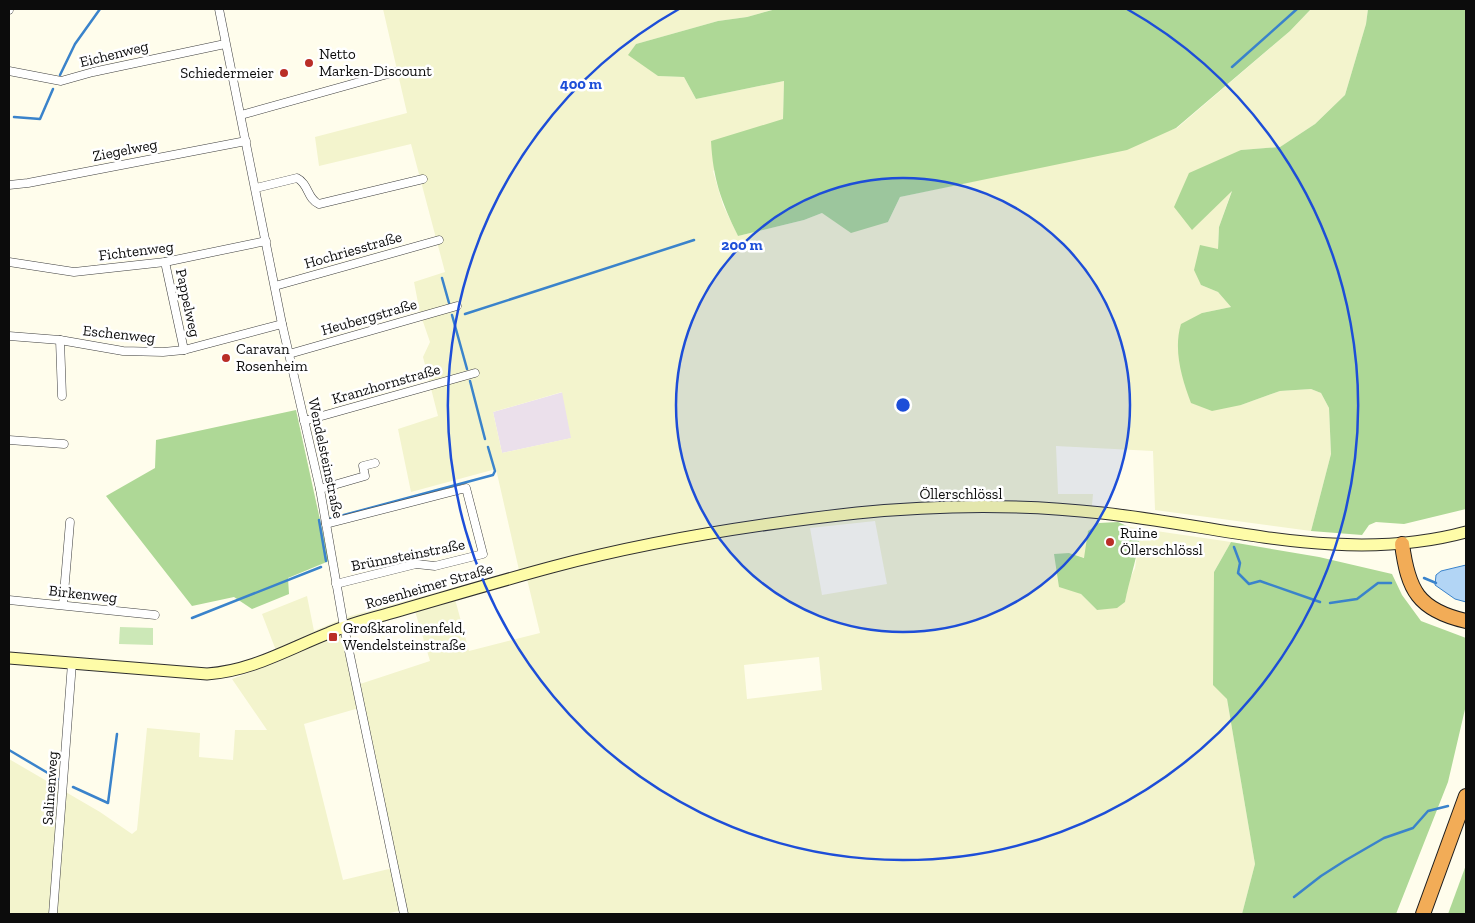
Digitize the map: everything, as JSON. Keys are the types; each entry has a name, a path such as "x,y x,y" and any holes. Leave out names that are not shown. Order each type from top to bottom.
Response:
{"highway":[{"path":"1402,544 1407,577 1412,588 1427,605 1445,616 1466,621"},
{"path":"1423,914 1466,796"}],"street":[{"name":"Wendelsteinstraße","path":"218,9 256,188 282,324 320,489 344,627 404,914"},
{"name":"Eichenweg","path":"9,72 61,81 93,72 225,44"},
{"path":"241,115 395,72"},
{"name":"Ziegelweg","path":"9,185 28,183 246,141"},
{"path":"256,188 297,178 302,181 314,202 319,204 422,179"},
{"name":"Hochriesstraße","path":"275,286 439,240"},
{"name":"Fichtenweg","path":"9,262 74,272 166,262 266,241"},
{"name":"Pappelweg","path":"166,262 184,350"},
{"name":"Heubergstraße","path":"289,354 457,306"},
{"name":"Eschenweg","path":"9,336 60,340 123,351 162,352 184,350 282,324"},
{"path":"60,340 62,396"},
{"name":"Kranzhornstraße","path":"304,421 475,373"},
{"path":"9,440 64,444"},
{"path":"320,489 365,476 363,466 375,463"},
{"name":"Brünnsteinstraße","path":"326,524 466,488 483,554 435,566 416,564 336,584"},
{"name":"Öllerschlössl","path":"713,534 861,513 953,508 1054,509 1098,512 1272,539 1354,546 1402,544 1438,539 1466,532"},
{"path":"63,605 70,522"},
{"name":"Rosenheimer Straße","path":"9,658 208,674 231,672 277,656 344,627 552,567 713,534"},
{"name":"Birkenweg","path":"9,600 155,615"},
{"name":"Salinenweg","path":"53,914 72,663"}],"shaded area":[{"path":"563,392 572,438 502,453 493,412"}],"green space":[{"path":"383,9 775,9 747,17 718,21 636,44 629,54 658,76 684,77 696,99 784,81 783,119 713,171 723,205 738,236 804,220 822,213 888,222 900,197 1086,157 1177,128 1290,31 1311,9 1368,9 1366,24 1345,95 1315,124 1280,147 1241,150 1193,229 1232,190 1219,227 1218,249 1201,285 1218,292 1231,307 1202,313 1241,405 1280,391 1311,389 1321,393 1329,408 1331,454 1311,531 1155,510 1153,451 1056,446 1058,494 1093,494 1092,505 1099,523 1088,531 1085,558 1069,553 1081,594 1097,610 1125,602 1128,583 1135,568 1139,541 1129,527 1231,542 1214,572 1227,699 1255,864 1242,914 405,914 404,910 384,914 9,914 9,759 100,812 132,834 137,830 147,728 200,733 199,757 233,760 235,730 267,730 232,679 280,661 262,614 307,596 314,631 347,617 519,570 496,469 411,492 398,429 438,416 423,357 430,342 420,313 414,282 445,272 411,144 319,166 315,137 407,113","holes":["562,392 571,438 502,453 493,412","875,521 887,584 822,595 810,528","527,579 540,633 469,651 455,599","415,611 430,661 360,684 348,630","819,657 822,690 747,699 744,665","359,708 393,868 343,880 304,724"]},
{"path":"776,9 1311,9 1290,31 1176,128 1127,150 900,197 888,222 851,233 822,213 804,220 738,236 719,190 711,141 783,119 784,81 696,99 684,77 658,76 628,55 636,44 718,21 747,17"},
{"path":"1368,9 1466,9 1466,509 1404,524 1376,522 1369,525 1362,535 1311,531 1331,454 1329,408 1321,393 1311,389 1280,391 1241,405 1212,411 1191,403 1178,354 1179,334 1181,324 1202,313 1231,307 1218,292 1201,285 1194,270 1200,245 1218,249 1219,227 1232,191 1192,230 1174,207 1189,173 1241,150 1280,147 1315,124 1345,95 1366,24"},
{"path":"296,410 329,561 288,578 289,594 252,609 234,597 192,606 106,496 155,468 156,440"},
{"path":"1118,522 1129,527 1139,541 1125,602 1117,608 1097,610 1081,594 1059,587 1054,554 1069,553 1084,558 1088,531 1099,523"},
{"path":"1231,542 1319,557 1392,574 1402,595 1421,621 1466,638 1466,705 1448,782 1396,914 1242,914 1255,864 1227,699 1213,685 1214,572"},
{"path":"120,627 153,628 153,645 119,644"},
{"path":"1466,865 1466,914 1448,914"}],"water":[{"path":"1466,565 1466,602 1455,599 1435,585 1436,575 1441,571"}],"waterway":[{"path":"60,75 75,44 100,9"},
{"path":"1232,67 1297,9"},
{"path":"14,117 40,119 53,89"},
{"path":"465,314 694,240"},
{"path":"442,278 449,303"},
{"path":"452,315 467,369"},
{"path":"470,381 485,439"},
{"path":"329,519 493,475 495,471 488,447"},
{"path":"319,520 326,561"},
{"path":"1234,547 1240,563 1238,573 1249,584 1260,581 1320,602"},
{"path":"192,618 321,567"},
{"path":"1424,578 1436,583"},
{"path":"1330,603 1357,599 1378,583 1391,583"},
{"path":"73,787 108,803 117,734"},
{"path":"9,750 58,779"},
{"path":"1294,897 1346,860 1384,838 1413,828 1428,811 1448,806"}],"place":[{"name":"Netto Marken-Discount","path":"309,63"},
{"name":"Schiedermeier","path":"284,73"},
{"name":"Caravan Rosenheim","path":"226,358"},
{"name":"Ruine Öllerschlössl","path":"1110,542"},
{"name":"Großkarolinenfeld, Wendelsteinstraße","path":"333,637"}]}
